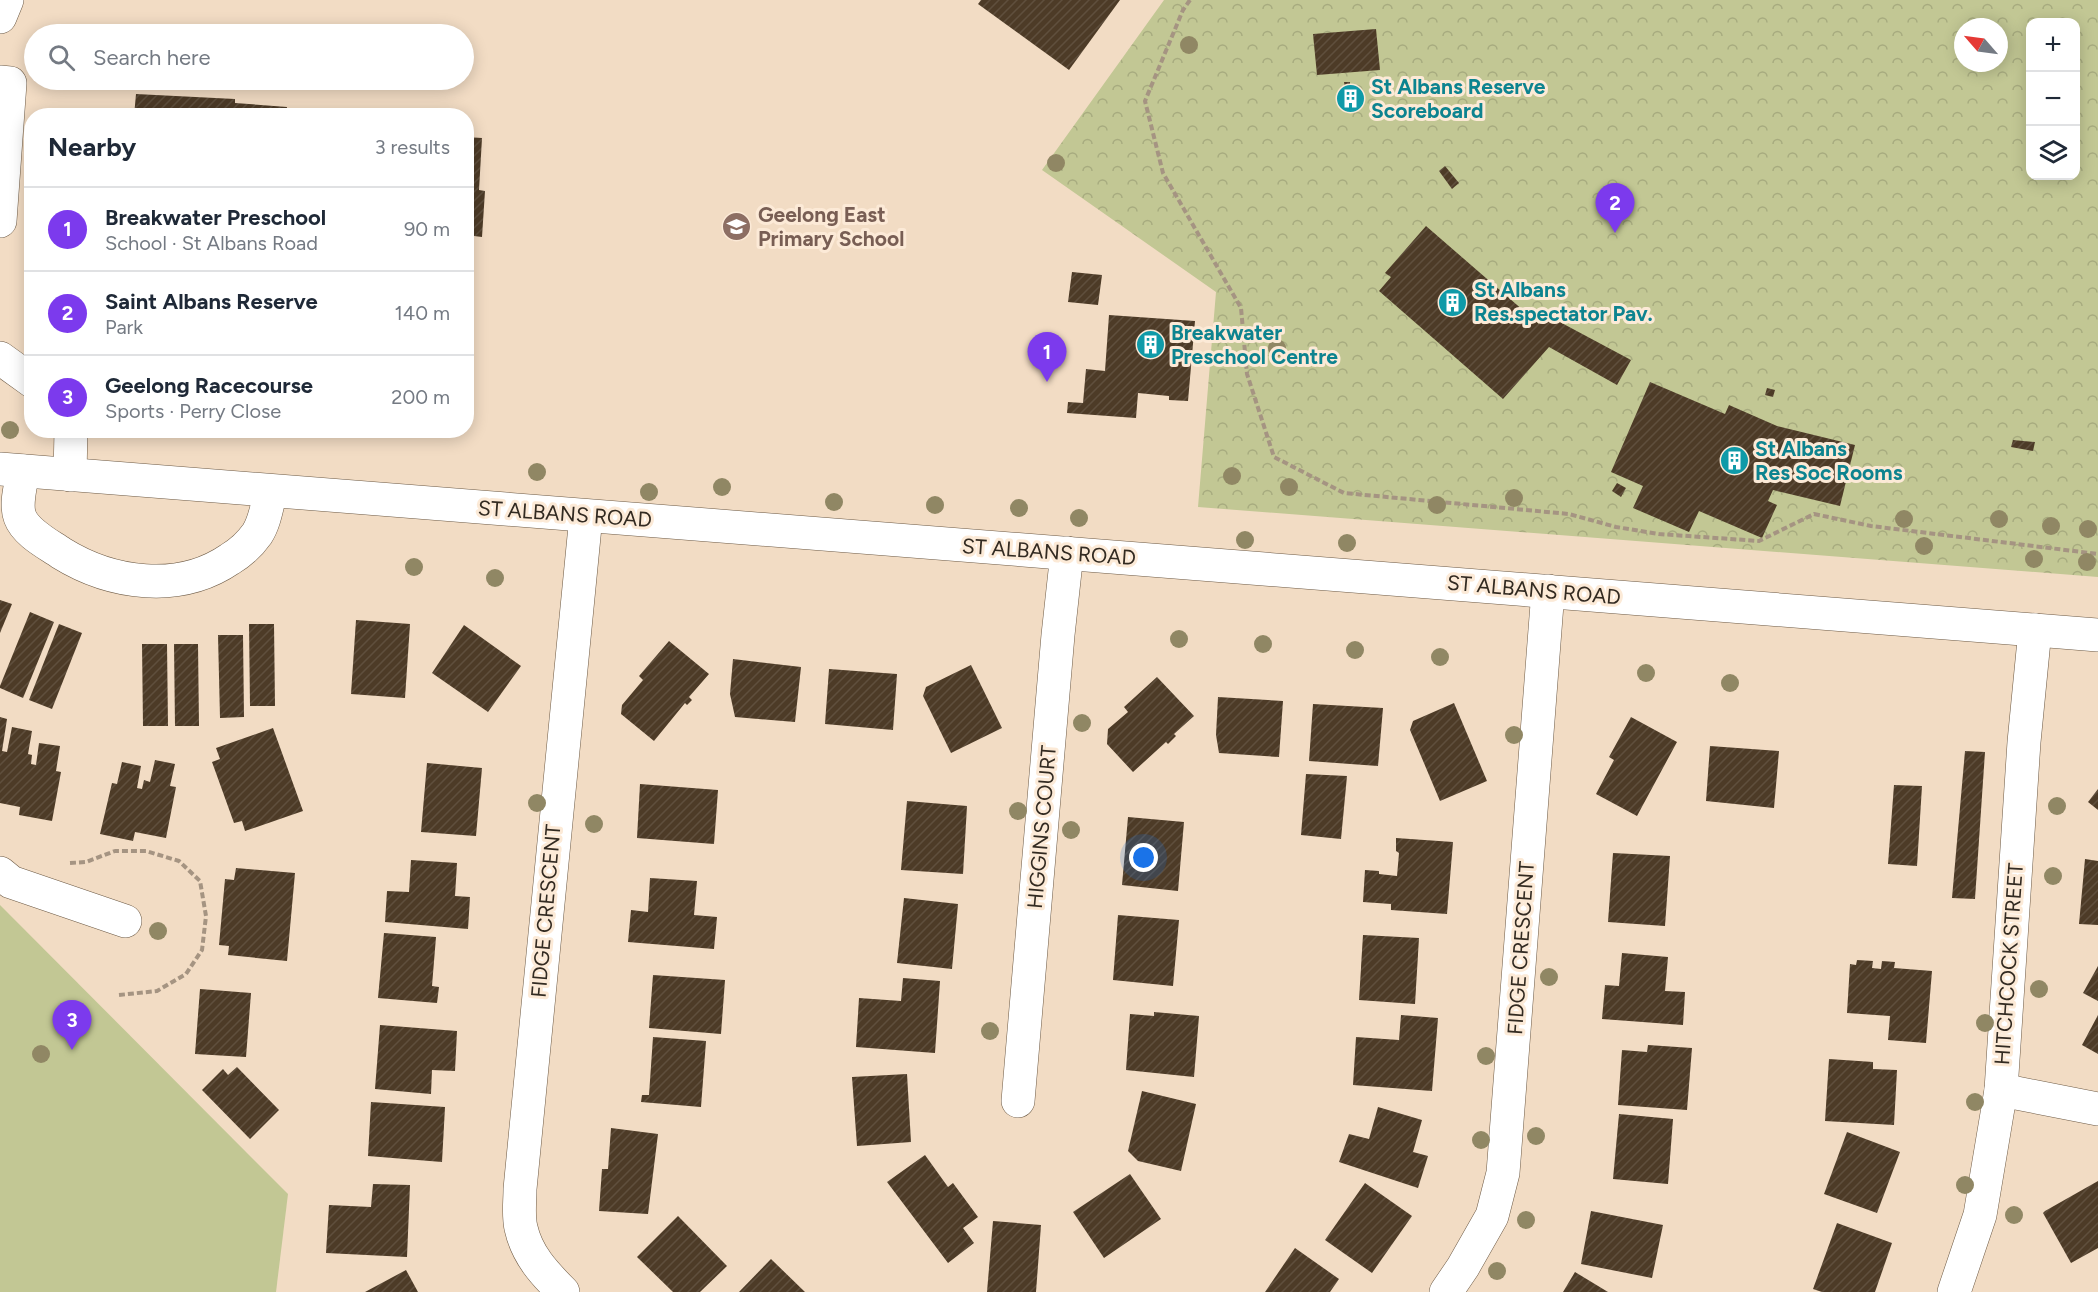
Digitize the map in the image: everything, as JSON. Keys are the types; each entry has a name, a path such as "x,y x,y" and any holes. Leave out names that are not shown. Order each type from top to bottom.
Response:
{"street":[{"path":"0,17 7,0"},
{"path":"0,82 10,83 0,222"},
{"path":"0,358 24,375"},
{"path":"70,475 71,438"},
{"path":"11,470 22,521 29,530 52,547 88,568 110,575 146,580 174,580 200,575 234,556 257,534 271,491"},
{"name":"ST ALBANS ROAD","path":"11,470 2098,635"},
{"name":"FIDGE CRESCENT","path":"563,1292 541,1270 529,1250 520,1227 520,1189 586,516"},
{"name":"HIGGINS COURT","path":"1018,1101 1067,553"},
{"name":"FIDGE CRESCENT","path":"1446,1292 1492,1216 1503,1173 1548,591"},
{"name":"HITCHCOCK STREET","path":"1954,1292 1980,1215 2001,1090 2024,742 2035,630"},
{"path":"0,873 10,882 125,921"},
{"path":"2001,1090 2098,1109"}],"path":[{"path":"1190,0 1183,10 1145,101 1163,173 1241,308 1247,374 1274,457 1344,493 1569,514 1616,527 1659,534 1759,541 1814,514 1871,526 2098,554"}],"green space":[{"path":"1164,0 2098,0 2098,577 1198,507 1216,292 1042,170"},
{"path":"0,905 288,1194 276,1292 0,1292"}],"building":[{"path":"981,0 1120,0 1069,70 978,4"},
{"path":"1376,29 1380,70 1317,75 1313,34"},
{"name":"St Albans Reserve Scoreboard","path":"1344,82 1350,82 1350,87 1356,87 1358,111 1344,112"},
{"path":"136,94 235,99 235,103 287,107 287,108 135,108"},
{"path":"474,138 482,138 479,190 485,191 482,237 474,236"},
{"path":"1445,166 1459,183 1452,189 1439,171"},
{"name":"St Albans Res.spectator Pav.","path":"1426,226 1539,324 1543,313 1631,360 1617,385 1549,347 1503,399 1379,291 1391,277 1385,273"},
{"path":"1072,272 1102,275 1098,305 1068,302"},
{"name":"Breakwater Preschool Centre","path":"1109,315 1195,321 1188,401 1169,400 1169,396 1138,393 1136,418 1067,413 1068,402 1083,403 1086,369 1105,371"},
{"name":"St Albans Res Soc Rooms","path":"1650,382 1725,414 1729,405 1777,426 1855,445 1840,506 1773,490 1768,501 1777,505 1762,538 1699,511 1689,532 1633,508 1643,486 1611,472"},
{"path":"1767,388 1775,390 1773,397 1765,395"},
{"path":"2013,440 2035,442 2033,451 2011,447"},
{"path":"1617,483 1626,488 1621,497 1612,491"},
{"path":"0,600 12,604 0,633"},
{"path":"30,612 54,622 23,698 0,686"},
{"path":"356,620 410,624 405,698 351,694"},
{"path":"59,624 82,633 52,709 29,700"},
{"path":"249,624 274,624 275,706 250,706"},
{"path":"464,625 521,666 488,712 432,673"},
{"path":"218,635 243,635 244,717 220,718"},
{"path":"669,641 709,674 689,697 692,700 687,705 685,703 654,741 621,714 622,705 643,680 639,676"},
{"path":"142,644 167,644 168,726 143,726"},
{"path":"174,644 198,644 199,726 175,726"},
{"path":"733,659 801,667 795,722 735,717 730,694"},
{"path":"971,665 1002,728 951,753 923,696 926,687"},
{"path":"829,669 897,674 893,730 825,724"},
{"path":"1157,677 1194,716 1174,734 1176,736 1168,744 1166,742 1133,772 1107,744 1108,729 1128,712 1124,707"},
{"path":"1218,697 1283,701 1279,757 1219,753 1216,735"},
{"path":"1454,703 1487,781 1440,801 1410,730 1413,721"},
{"path":"1313,704 1383,708 1378,766 1309,761"},
{"path":"0,717 7,719 2,751 7,752 12,727 32,731 28,754 32,755 31,764 36,765 39,743 60,746 56,771 61,772 52,821 19,815 20,807 0,803"},
{"path":"1631,717 1677,742 1637,816 1596,794 1614,760 1609,757"},
{"path":"273,728 303,811 245,831 242,821 234,823 212,762 220,759 216,748"},
{"path":"1710,746 1779,751 1774,808 1706,801"},
{"path":"1965,751 1985,752 1975,899 1952,898"},
{"path":"155,760 175,764 170,786 176,787 166,838 135,832 133,841 100,834 112,783 117,784 122,762 141,766 137,788 142,789 144,780 150,782"},
{"path":"427,763 482,768 476,836 421,832"},
{"path":"1306,774 1347,776 1341,839 1301,835"},
{"path":"640,784 718,790 714,844 637,838"},
{"path":"1894,785 1922,786 1917,866 1888,864"},
{"path":"2098,789 2098,810 2088,802"},
{"path":"907,801 967,806 963,874 901,870"},
{"path":"1128,817 1184,822 1178,891 1122,885"},
{"path":"1396,838 1453,842 1447,914 1391,910 1391,904 1363,902 1365,870 1397,876 1399,853 1396,851"},
{"path":"1613,853 1670,856 1665,926 1608,922"},
{"path":"2085,859 2098,861 2098,925 2079,924"},
{"path":"411,860 457,863 455,896 470,897 468,929 385,922 387,891 409,892"},
{"path":"236,868 295,873 287,961 228,955 229,946 219,945 225,879 234,880"},
{"path":"650,878 697,881 694,915 717,917 714,949 628,942 631,910 648,912"},
{"path":"904,898 958,904 952,969 897,963"},
{"path":"1118,915 1179,920 1173,986 1113,980"},
{"path":"384,933 436,937 432,986 439,987 437,1003 378,998"},
{"path":"1363,935 1419,938 1415,1004 1359,1000"},
{"path":"1622,953 1668,957 1665,991 1685,992 1683,1025 1602,1019 1605,985 1619,986"},
{"path":"1857,960 1873,961 1872,968 1881,969 1882,961 1895,962 1894,968 1932,971 1926,1043 1888,1040 1890,1016 1847,1013 1850,964 1856,965"},
{"path":"2098,966 2098,1001 2083,993"},
{"path":"653,975 725,980 721,1034 649,1028"},
{"path":"903,978 940,981 935,1053 856,1047 859,998 901,1001"},
{"path":"200,989 251,993 246,1057 195,1054"},
{"path":"1154,1012 1199,1016 1194,1077 1126,1070 1130,1014 1154,1016"},
{"path":"1401,1015 1438,1018 1432,1091 1353,1085 1356,1037 1399,1040"},
{"path":"2098,1015 2098,1054 2082,1045"},
{"path":"380,1025 457,1031 455,1071 432,1070 431,1094 375,1089"},
{"path":"653,1037 706,1041 701,1107 641,1102 642,1095 649,1095"},
{"path":"1648,1045 1692,1048 1687,1110 1618,1105 1622,1050 1647,1052"},
{"path":"1829,1059 1873,1062 1873,1069 1897,1070 1894,1125 1825,1121"},
{"path":"237,1067 279,1110 250,1139 202,1090 223,1069 228,1075"},
{"path":"907,1074 911,1142 857,1146 852,1077"},
{"path":"1142,1091 1196,1104 1181,1171 1138,1161 1128,1151"},
{"path":"371,1102 445,1107 442,1162 368,1156"},
{"path":"1378,1107 1422,1120 1413,1152 1428,1156 1418,1188 1339,1162 1349,1134 1369,1139"},
{"path":"1619,1114 1673,1119 1668,1184 1613,1179"},
{"path":"611,1128 658,1134 648,1214 599,1211 602,1169 608,1169"},
{"path":"1847,1132 1900,1152 1877,1213 1824,1194"},
{"path":"925,1155 948,1187 953,1183 978,1217 963,1228 974,1243 948,1263 887,1182"},
{"path":"1130,1174 1161,1219 1104,1258 1073,1212"},
{"path":"2098,1181 2098,1248 2071,1263 2043,1213"},
{"path":"1365,1183 1412,1216 1372,1273 1325,1240"},
{"path":"373,1184 410,1185 407,1257 326,1253 329,1205 371,1207"},
{"path":"1591,1211 1663,1225 1652,1278 1581,1264"},
{"path":"678,1216 727,1266 700,1292 673,1292 637,1257"},
{"path":"993,1221 1041,1225 1036,1292 987,1292"},
{"path":"1837,1223 1892,1243 1875,1292 1822,1292 1813,1289"},
{"path":"1295,1248 1339,1279 1330,1292 1265,1292"},
{"path":"771,1259 805,1292 739,1292"},
{"path":"406,1270 418,1292 365,1292"},
{"path":"1575,1272 1608,1292 1563,1292"}],"place":[{"name":"St Albans Reserve Scoreboard","path":"1350,99"},
{"name":"Geelong East Primary School","path":"737,227"},
{"name":"Saint Albans Reserve","path":"1615,233"},
{"name":"St Albans Res.spectator Pav.","path":"1453,302"},
{"name":"Breakwater Preschool Centre","path":"1150,345"},
{"name":"Breakwater Preschool","path":"1047,382"},
{"name":"St Albans Res Soc Rooms","path":"1734,461"},
{"name":"Geelong Racecourse","path":"72,1050"}]}
